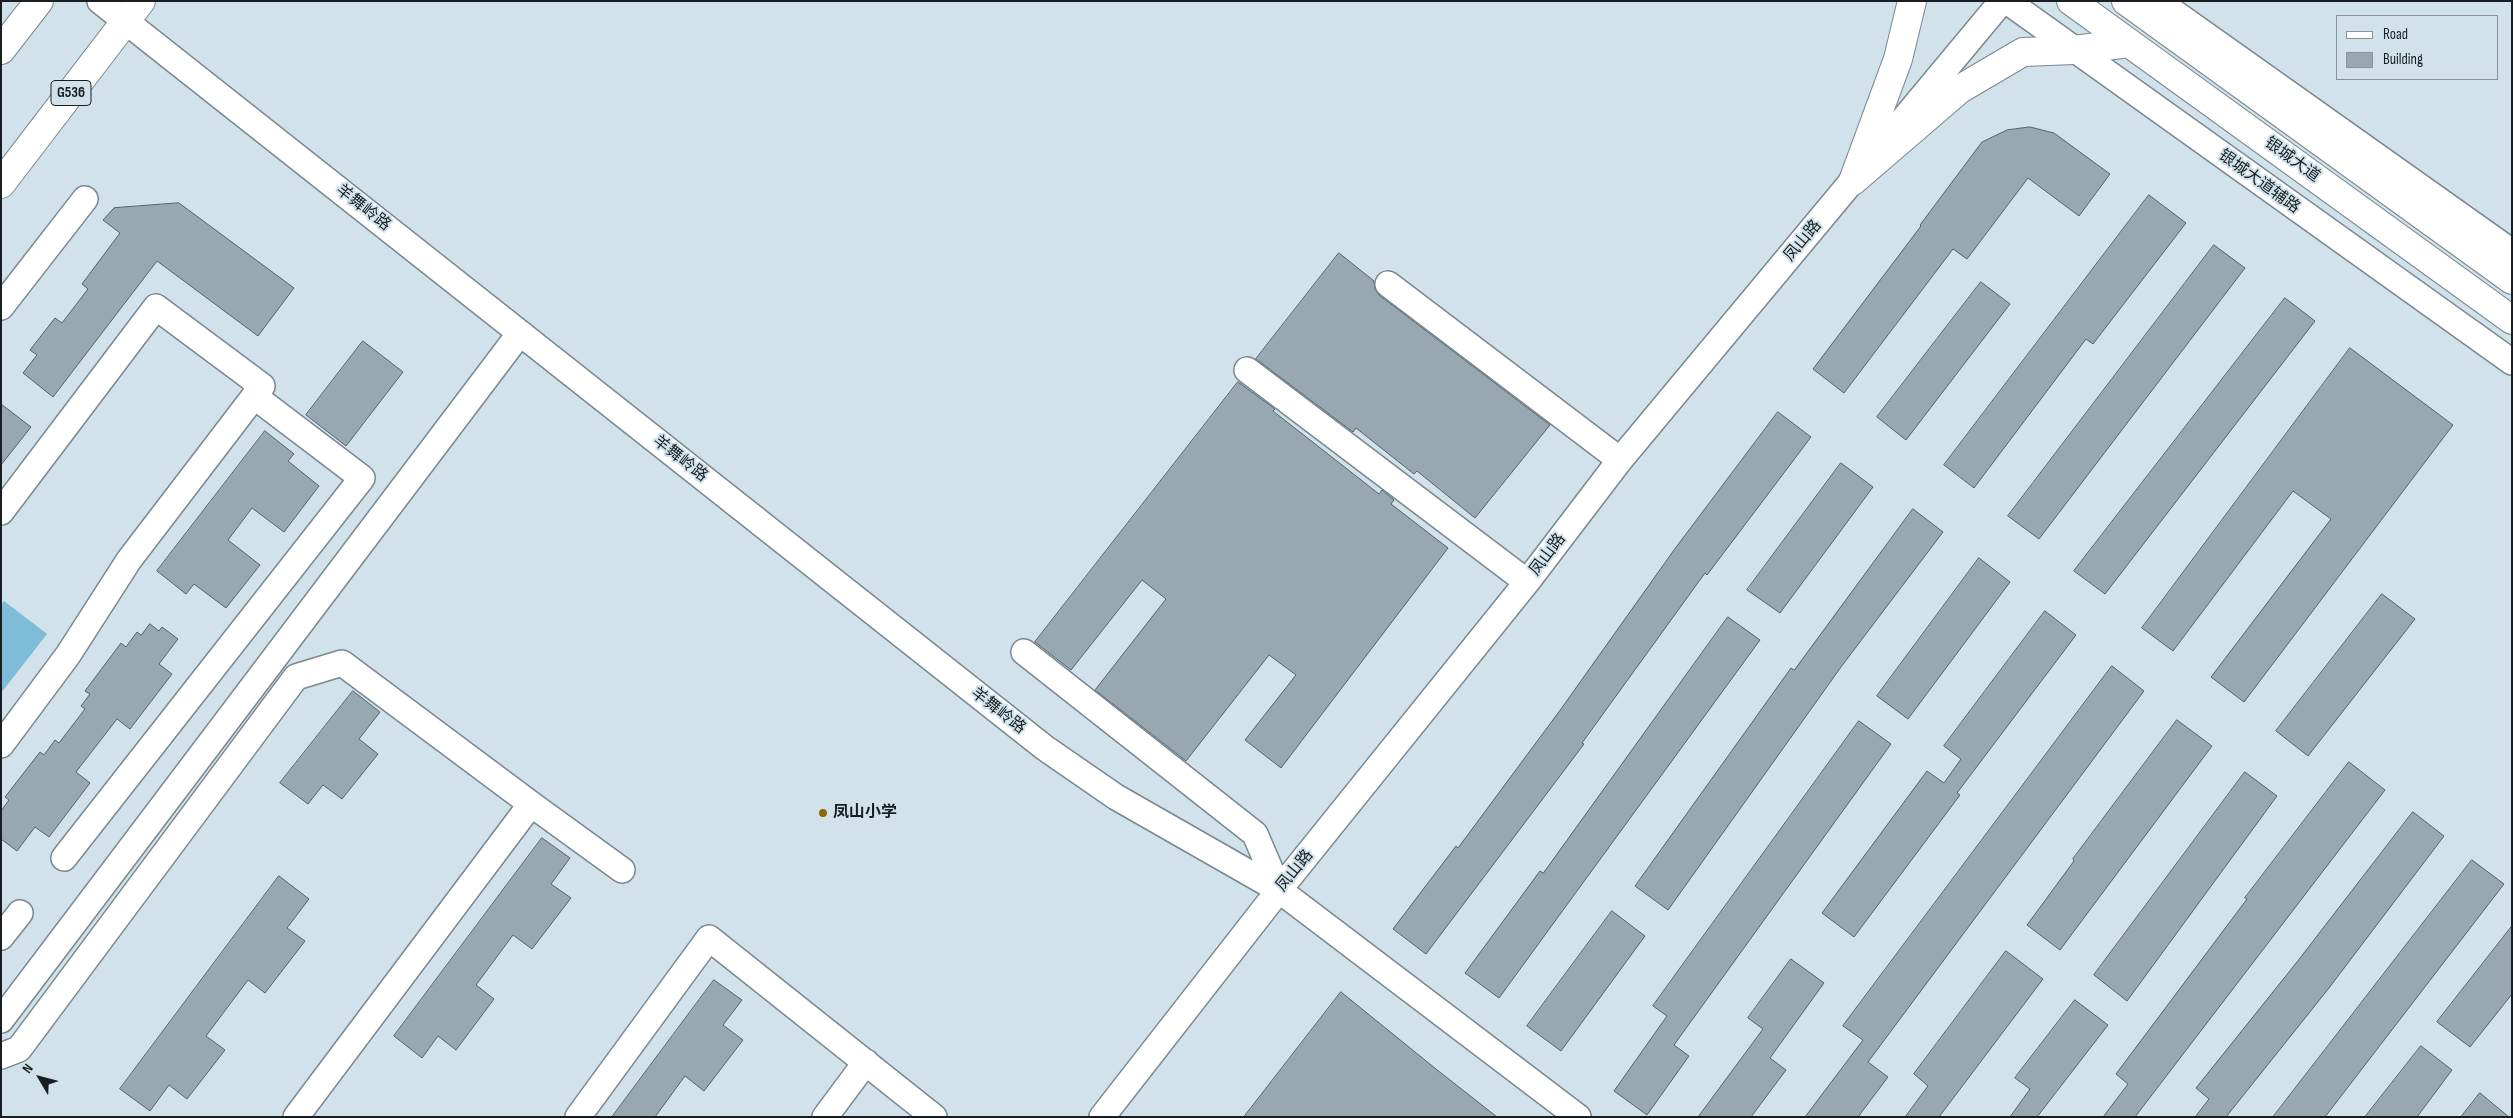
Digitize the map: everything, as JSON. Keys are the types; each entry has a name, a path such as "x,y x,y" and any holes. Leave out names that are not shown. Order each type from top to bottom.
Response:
{"main road":[{"path":"1,50 39,1"},
{"path":"1853,181 1898,59 1912,1"},
{"name":"银城大道","path":"2072,1 2512,320"},
{"name":"银城大道","path":"2143,5 2512,280"},
{"name":"G536","path":"1,184 133,11"},
{"path":"1853,181 1960,89 2015,56 2023,52 2074,50 2129,43"}],"street":[{"name":"羊舞岭路","path":"100,1 133,11 520,332 1045,748 1116,797 1279,890 1578,1117"},
{"name":"凤山路","path":"1102,1117 1279,890 1527,582 1620,460 2002,1"},
{"name":"银城大道辅路","path":"2007,1 2512,362"},
{"path":"2143,5 2512,252"},
{"path":"1,308 85,199"},
{"path":"1388,284 1620,460"},
{"path":"1,512 156,307 262,386 129,560 68,655 1,745"},
{"path":"1,1020 520,332"},
{"path":"1247,370 1527,582"},
{"path":"64,858 362,478 254,396"},
{"path":"1024,652 1255,834 1279,890"},
{"path":"1,1056 19,1049 296,677 342,664 622,870"},
{"path":"296,1117 531,804"},
{"path":"1,937 20,913"},
{"path":"578,1117 709,938 934,1117"},
{"path":"825,1117 866,1062"}],"shaded area":[{"path":"4,601 47,634 1,693 1,605"}],"building":[{"path":"2030,127 2054,133 2110,174 2079,216 2028,178 1967,259 1953,249 1844,393 1813,369 1982,142 2007,130"},
{"path":"2149,195 2186,223 2093,344 2086,339 1974,488 1944,465"},
{"path":"179,203 294,288 258,336 157,261 53,397 23,373 37,355 30,350 55,318 62,323 88,289 82,284 120,233 103,220 114,208"},
{"path":"2214,245 2245,268 2039,539 2008,516"},
{"path":"1339,253 1374,281 1375,289 1379,295 1550,425 1475,518 1417,471 1414,474 1356,428 1353,432 1256,359"},
{"path":"1981,282 2010,304 1906,440 1877,417"},
{"path":"2285,298 2315,321 2105,594 2074,571"},
{"path":"363,341 403,372 346,446 306,415"},
{"path":"2350,348 2453,425 2244,702 2211,677 2331,519 2293,491 2173,651 2142,628"},
{"path":"1238,382 1275,409 1273,411 1379,494 1382,490 1394,500 1391,504 1448,548 1281,768 1245,740 1296,675 1269,655 1186,761 1095,690 1166,599 1142,580 1071,670 1035,642"},
{"path":"1,404 31,427 1,465"},
{"path":"1778,412 1811,437 1707,575 1705,573 1582,743 1584,744 1426,954 1393,929 1456,846 1458,848 1561,709 1674,550"},
{"path":"265,431 294,454 288,461 319,486 284,532 252,508 228,540 260,565 226,608 194,584 186,594 157,571"},
{"path":"1841,463 1873,487 1780,613 1747,590"},
{"path":"1913,509 1943,532 1841,667 1668,910 1635,886 1791,668 1794,670"},
{"path":"1979,558 2010,582 1908,719 1877,696"},
{"path":"2382,594 2415,619 2308,756 2276,731"},
{"path":"2045,611 2076,635 1957,793 1960,795 1854,937 1822,913 1927,771 1944,783 1961,759 1944,746"},
{"path":"1728,617 1760,640 1499,998 1465,973 1540,871 1543,873"},
{"path":"150,624 159,631 162,627 178,639 159,664 172,674 130,729 117,719 76,772 90,783 49,837 35,827 17,851 1,839 1,811 9,800 5,797 40,752 44,755 55,740 59,743 85,709 81,706 90,694 85,691 121,643 126,647 137,632 141,635"},
{"path":"2112,666 2144,691 1868,1062 1888,1077 1858,1117 1805,1117 1863,1040 1843,1026"},
{"path":"353,691 380,712 359,739 378,754 342,799 323,785 308,804 280,783"},
{"path":"2177,720 2212,746 2060,950 2027,925 2074,861 2073,859"},
{"path":"1859,721 1891,744 1674,1045 1689,1056 1647,1115 1614,1091 1667,1016 1653,1006"},
{"path":"2349,762 2385,790 2135,1117 2103,1117 2128,1084 2116,1074 2247,899 2245,898"},
{"path":"2245,772 2277,796 2127,1001 2094,975"},
{"path":"2413,812 2444,836 2329,988 2226,1117 2195,1117 2209,1099 2196,1088 2297,962"},
{"path":"542,838 570,858 551,884 571,898 532,949 513,935 476,985 494,999 456,1050 438,1036 422,1058 394,1036"},
{"path":"2472,860 2504,884 2325,1117 2273,1117"},
{"path":"279,876 309,899 287,928 305,941 265,993 248,980 206,1036 225,1050 187,1099 169,1085 150,1111 120,1089"},
{"path":"1612,911 1645,936 1561,1051 1527,1026"},
{"path":"2512,926 2512,994 2470,1047 2437,1022"},
{"path":"2006,951 2043,979 1939,1117 1905,1117 1928,1086 1914,1074"},
{"path":"1791,959 1824,983 1770,1058 1786,1070 1751,1117 1698,1117 1763,1029 1748,1018"},
{"path":"714,980 742,1000 723,1025 743,1040 704,1091 685,1076 655,1117 612,1117"},
{"path":"1341,992 1436,1069 1497,1117 1244,1117"},
{"path":"2075,1000 2108,1025 2037,1117 2010,1117 2030,1089 2015,1078"},
{"path":"2421,1046 2452,1070 2417,1117 2365,1117"},
{"path":"2480,1093 2509,1117 2461,1117"}],"place":[{"name":"凤山小学","path":"823,813"}]}
